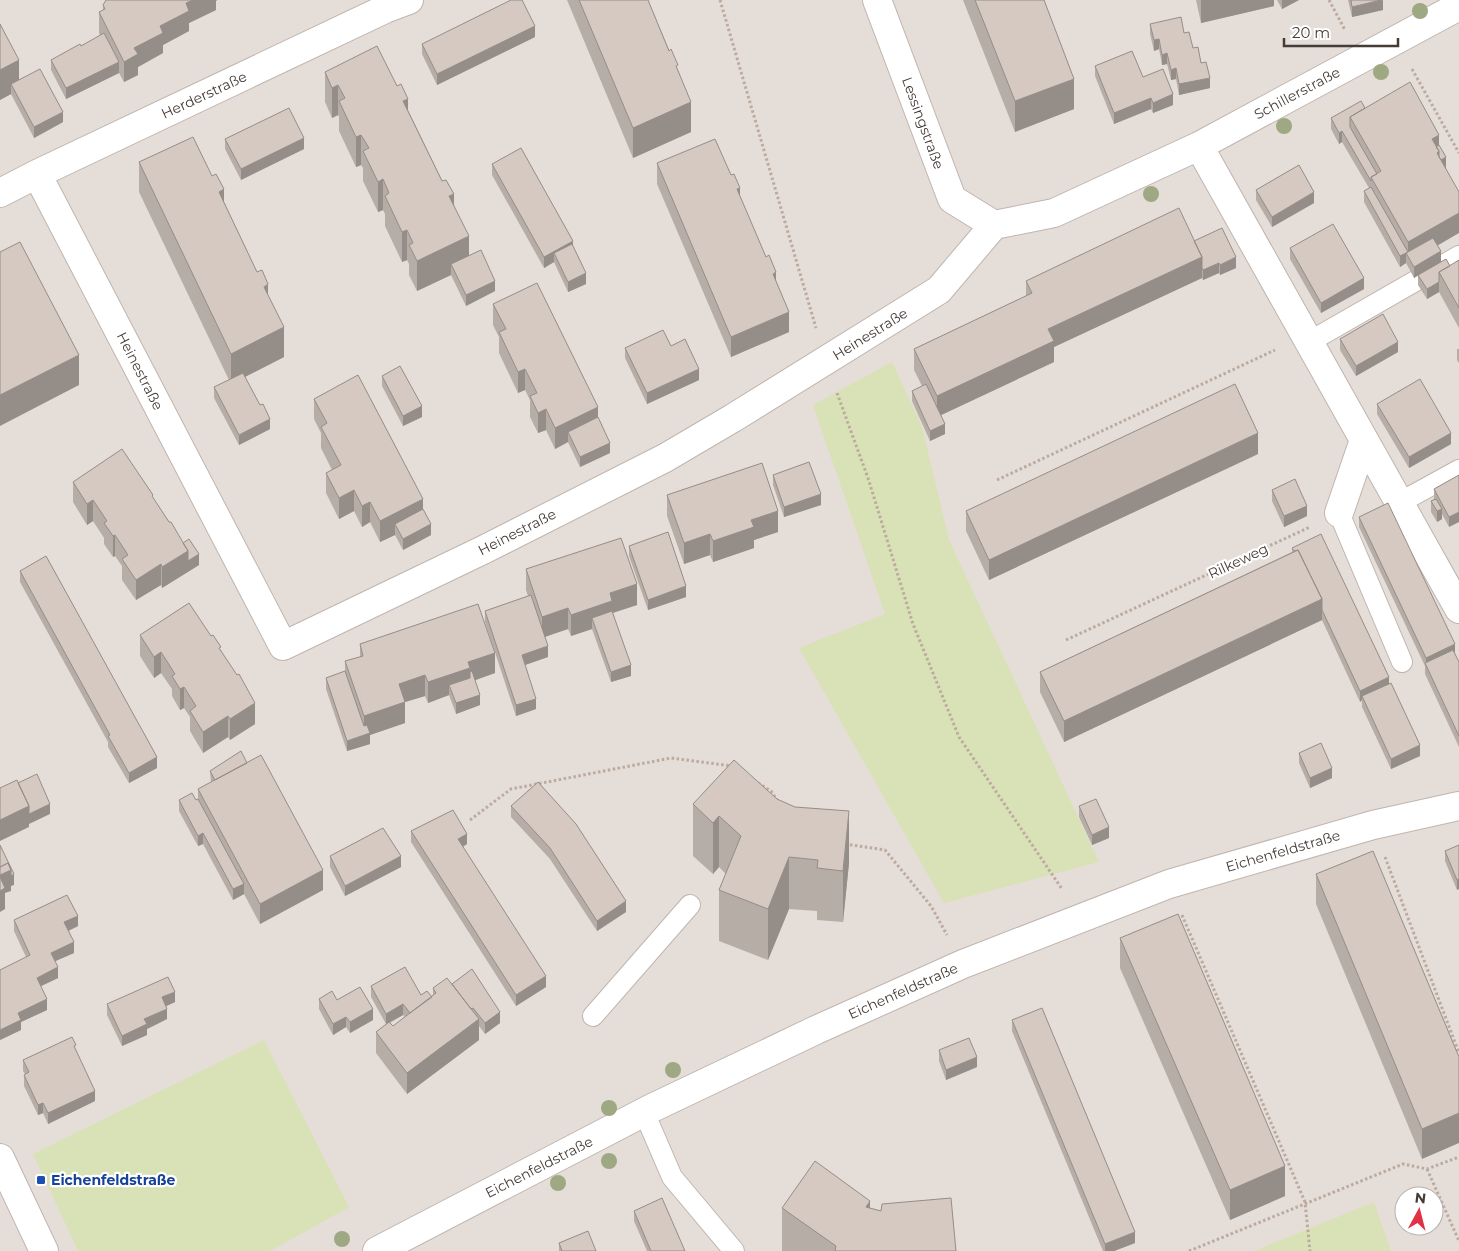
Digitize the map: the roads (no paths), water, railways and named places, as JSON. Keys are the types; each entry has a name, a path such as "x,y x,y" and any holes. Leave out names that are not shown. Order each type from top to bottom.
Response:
{"street":[{"name":"Herderstraße","path":"0,194 38,174 376,13 409,0"},
{"name":"Lessingstraße","path":"877,0 952,199 994,225"},
{"name":"Schillerstraße","path":"1199,146 1459,6"},
{"path":"994,225 1054,213 1199,146 1459,609"},
{"name":"Heinestraße","path":"38,174 283,646 483,550 665,458 826,362 939,290 994,225"},
{"path":"1340,513 1364,440"},
{"name":"Eichenfeldstraße","path":"377,1251 644,1112 816,1030 963,964 1169,884 1373,825 1459,806"},
{"path":"0,1158 44,1251"}],"lane":[{"path":"1307,339 1459,256"},
{"path":"1399,503 1459,470"},
{"path":"1340,513 1402,662"},
{"path":"592,1016 690,906"},
{"path":"644,1112 672,1177 734,1251"}],"place":[{"name":"Eichenfeldstraße","path":"41,1180"}]}
